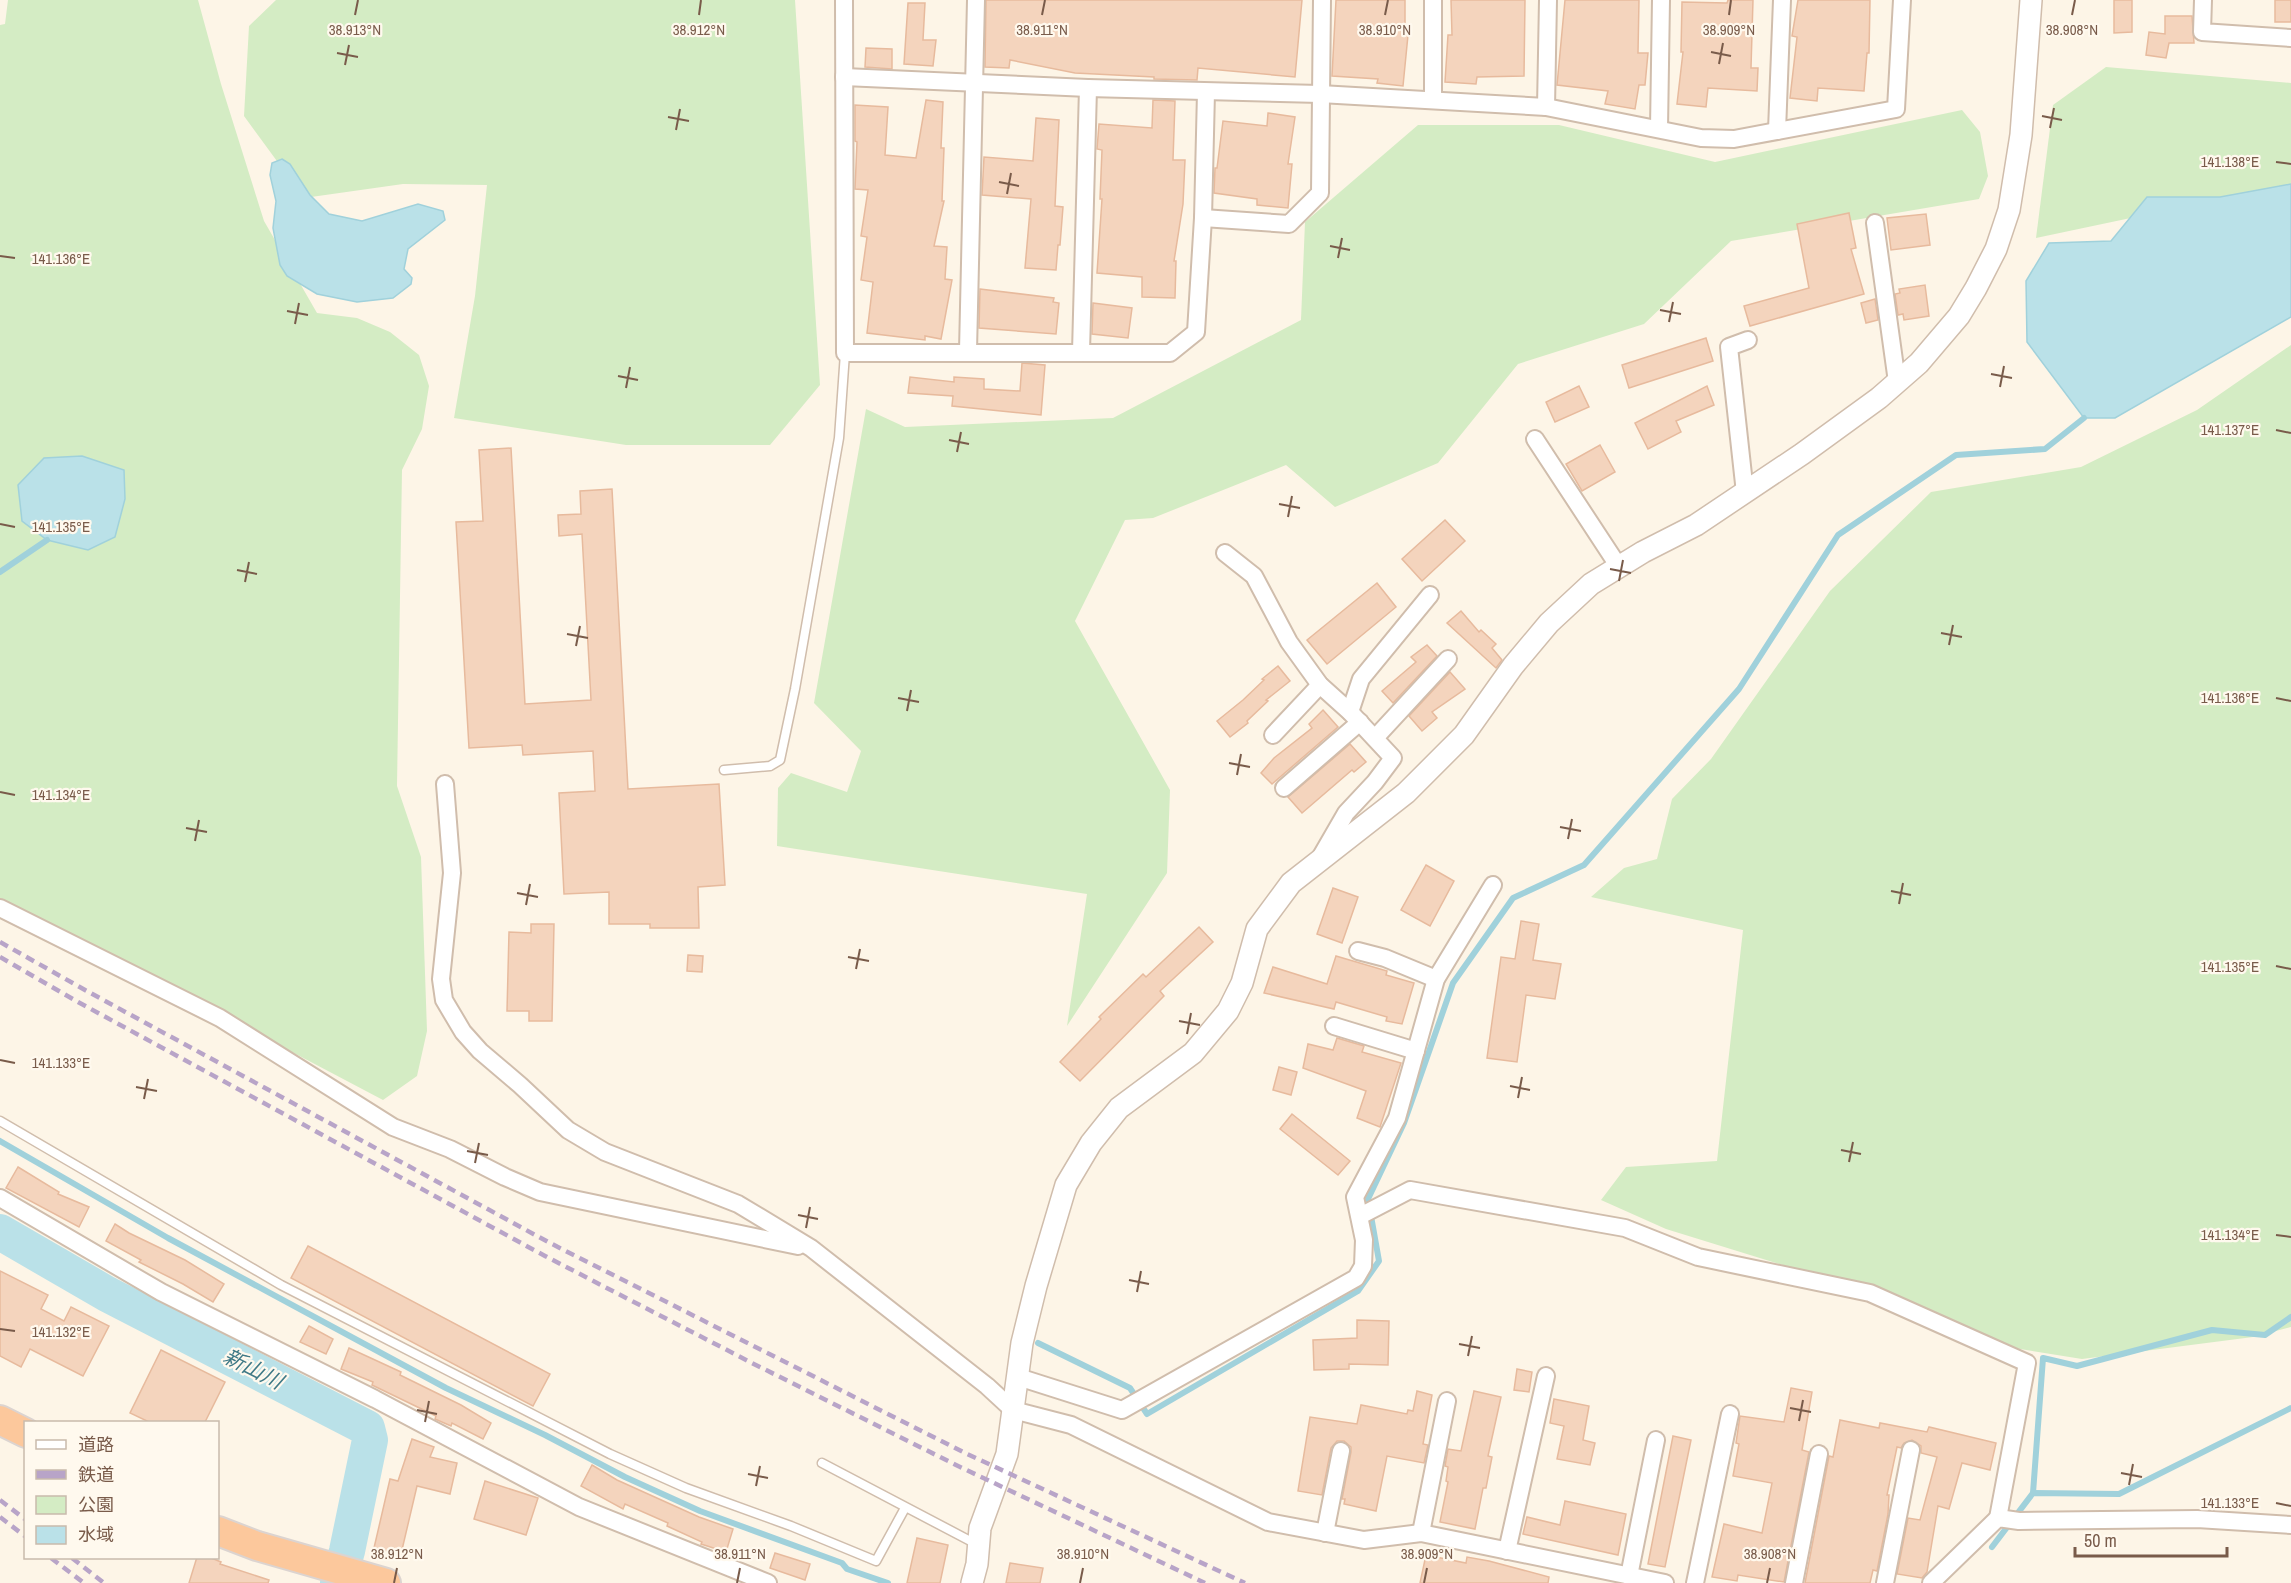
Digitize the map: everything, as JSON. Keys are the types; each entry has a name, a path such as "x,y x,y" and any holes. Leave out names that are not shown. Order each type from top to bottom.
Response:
{"highway":[{"path":"0,1420 24,1432"},
{"path":"219,1531 257,1546 386,1583"}],"street":[{"path":"844,0 845,353 968,351 1170,353 1196,332 1203,218 1206,92"},
{"path":"968,351 976,0"},
{"path":"1203,218 1289,224 1320,193 1322,0"},
{"path":"1433,0 1433,99"},
{"path":"1545,107 1548,0"},
{"path":"1659,128 1661,0"},
{"path":"1777,131 1782,0"},
{"path":"844,77 1088,88 1320,93 1433,99 1545,107 1701,138 1734,139 1896,109 1902,0"},
{"path":"972,1583 980,1528 1007,1454 1022,1343 1036,1286 1066,1185 1091,1143 1119,1108 1193,1053 1228,1011 1242,983 1257,929 1291,883 1406,793 1464,735 1513,666 1549,623 1591,584 1696,525 1831,433 1919,363 1959,316 1977,288 1996,249 2009,210 2021,135 2031,0"},
{"path":"2204,0 2202,32 2291,38"},
{"path":"1081,352 1088,88"},
{"path":"1875,223 1897,382"},
{"path":"1745,493 1729,347 1748,340"},
{"path":"1535,439 1619,567"},
{"path":"1225,553 1254,576 1289,642 1320,685 1355,717 1393,758 1376,782 1346,813 1318,860"},
{"path":"1284,788 1355,717 1360,679 1430,595"},
{"path":"1375,738 1448,659"},
{"path":"1273,735 1320,685"},
{"path":"445,784 452,873 441,979 444,1000 463,1032 480,1051 568,1130 605,1152 738,1204 811,1248 987,1386 1013,1410 1071,1425 1268,1522 1364,1540 1421,1533 1665,1583"},
{"path":"1017,1377 1122,1410 1356,1278 1363,1266 1364,1240 1355,1197 1397,1118 1436,979 1493,885"},
{"path":"0,908 220,1018 393,1127 450,1149 540,1192 811,1248"},
{"path":"1358,951 1385,958 1436,979"},
{"path":"1334,1026 1416,1051"},
{"path":"1360,1216 1410,1190 1625,1228 1698,1257 1870,1293 2027,1364 1998,1518 1931,1583"},
{"path":"0,1198 161,1292 406,1415 579,1507 768,1583"},
{"path":"1507,1551 1546,1377"},
{"path":"1421,1533 1446,1401"},
{"path":"1695,1583 1730,1414"},
{"path":"1629,1576 1656,1440"},
{"path":"1885,1583 1911,1450"},
{"path":"1325,1533 1341,1451"},
{"path":"1794,1583 1819,1454"},
{"path":"1998,1518 2019,1521 2197,1519 2291,1525"}],"lane":[{"path":"724,770 770,766 780,760 795,689 839,438 845,353"},
{"path":"0,1121 281,1285 600,1448 686,1488 791,1526 876,1561 905,1508"},
{"path":"822,1463 978,1546"}],"green space":[{"path":"8,0 198,0 221,84 264,221 317,313 357,318 390,332 419,355 429,386 422,429 402,470 397,786 421,857 427,1031 417,1076 383,1100 0,898 0,25 5,24"},
{"path":"276,0 795,0 820,385 770,445 626,445 454,418 475,296 487,185 403,184 304,198 244,116 249,26"},
{"path":"2106,67 2291,83 2291,184 2036,238 2053,105"},
{"path":"1962,110 1980,132 1988,176 1979,199 1731,241 1644,324 1518,364 1438,463 1335,507 1286,465 1153,518 1125,520 1075,621 1170,790 1167,873 1067,1026 1087,894 777,846 778,788 791,773 847,792 861,751 814,703 866,409 905,427 1113,418 1301,320 1305,222 1418,125 1559,125 1715,162"},
{"path":"2291,345 2291,1327 2253,1337 2082,1359 2008,1347 1893,1299 1666,1229 1601,1200 1626,1167 1717,1161 1743,930 1591,897 1624,868 1657,859 1672,799 1711,759 1830,591 1931,492 2081,467 2197,410"}],"water":[{"path":"282,159 290,164 310,195 329,214 362,221 418,204 443,211 445,220 408,249 404,269 412,278 411,284 393,298 357,302 317,294 287,276 280,265 273,228 276,201 270,175 272,163"},
{"path":"2291,184 2291,317 2115,418 2084,418 2027,342 2026,281 2049,243 2111,241 2147,197 2220,197"},
{"path":"82,456 124,470 125,499 115,537 88,550 47,540 22,521 18,485 44,458"}],"building":[{"path":"986,0 1302,0 1295,77 1198,68 1197,80 1154,79 1154,77 1075,73 1010,60 1009,68 985,67"},
{"path":"1336,0 1405,0 1405,34 1408,35 1403,86 1377,83 1378,79 1332,76"},
{"path":"1451,0 1525,0 1524,76 1477,77 1476,84 1445,82 1448,35 1452,35"},
{"path":"1565,0 1639,0 1638,53 1648,53 1645,85 1639,85 1635,109 1605,104 1608,91 1557,85"},
{"path":"1728,0 1753,0 1751,68 1758,68 1757,91 1708,88 1706,107 1677,104 1683,52 1681,52 1682,2 1727,3"},
{"path":"1798,0 1870,0 1869,53 1867,53 1864,91 1818,88 1817,101 1790,98 1797,37 1792,36"},
{"path":"2114,0 2132,0 2132,32 2114,33"},
{"path":"2275,0 2291,0 2291,22 2275,22"},
{"path":"908,3 925,3 923,40 936,40 933,66 904,64"},
{"path":"2165,16 2192,16 2194,43 2169,43 2166,58 2146,55 2149,32 2165,34"},
{"path":"866,48 892,49 892,69 865,67"},
{"path":"926,100 943,102 941,148 944,148 942,201 944,201 934,246 947,247 945,279 952,280 941,339 925,336 925,340 867,333 873,282 861,280 867,237 861,236 868,190 855,189 857,142 855,141 855,105 888,107 885,155 916,158"},
{"path":"1153,100 1175,101 1173,160 1185,160 1183,204 1174,261 1176,261 1175,298 1142,297 1142,277 1097,273 1102,199 1100,199 1102,150 1097,149 1099,124 1152,128"},
{"path":"1268,113 1295,117 1288,164 1292,164 1288,208 1257,205 1257,199 1214,193 1215,168 1217,168 1223,121 1267,126"},
{"path":"1036,118 1059,120 1055,206 1063,207 1056,270 1025,268 1031,199 982,195 984,157 1033,161"},
{"path":"1849,213 1856,248 1851,249 1864,294 1750,326 1744,306 1809,288 1797,224"},
{"path":"1926,214 1930,245 1891,250 1887,218"},
{"path":"1925,285 1929,316 1904,320 1903,314 1898,315 1895,294 1900,293 1899,289"},
{"path":"980,289 1054,298 1053,302 1059,303 1056,334 979,328"},
{"path":"1875,299 1878,320 1866,323 1861,303"},
{"path":"1093,303 1132,308 1128,338 1092,334"},
{"path":"1706,338 1713,361 1629,388 1622,365"},
{"path":"1022,363 1045,365 1041,415 952,406 953,396 908,393 910,377 954,382 954,377 984,379 984,389 1020,391"},
{"path":"1579,386 1589,407 1555,422 1546,402"},
{"path":"1707,386 1714,405 1676,421 1681,432 1648,449 1635,423"},
{"path":"1600,445 1615,472 1582,491 1566,464"},
{"path":"511,448 525,704 591,700 582,534 559,536 558,515 581,514 580,491 612,489 628,789 719,784 725,885 698,887 699,928 650,928 650,924 609,924 609,892 564,894 559,793 595,791 593,751 523,755 522,745 469,748 456,522 483,521 479,450"},
{"path":"1445,520 1465,541 1422,581 1402,559"},
{"path":"1377,583 1396,607 1327,664 1307,640"},
{"path":"1461,611 1479,632 1481,630 1496,644 1492,648 1502,660 1496,668 1447,623"},
{"path":"1427,645 1437,656 1393,703 1382,691 1416,662 1411,657"},
{"path":"1278,666 1290,681 1266,700 1268,701 1247,721 1248,723 1230,737 1217,721 1243,700 1264,680 1262,679"},
{"path":"1450,672 1465,689 1432,712 1437,718 1422,731 1409,716"},
{"path":"1323,710 1338,727 1272,784 1261,773 1274,758 1312,728 1309,724"},
{"path":"1350,744 1366,762 1354,772 1352,770 1302,813 1288,797"},
{"path":"1426,865 1454,881 1430,926 1401,910"},
{"path":"1333,888 1358,897 1342,943 1317,934"},
{"path":"1521,921 1539,924 1533,960 1561,964 1555,999 1526,995 1517,1062 1487,1058 1501,957 1515,959"},
{"path":"531,924 554,924 552,1021 529,1021 529,1011 507,1011 509,932 531,933"},
{"path":"1199,927 1213,942 1160,991 1164,996 1080,1081 1060,1062 1101,1019 1099,1017 1143,974 1146,977"},
{"path":"688,955 703,956 702,972 687,971"},
{"path":"1336,956 1387,971 1386,975 1414,983 1402,1024 1386,1021 1387,1017 1336,1002 1334,1009 1264,993 1273,967 1327,984"},
{"path":"1337,1038 1364,1046 1362,1052 1401,1063 1380,1127 1357,1118 1366,1091 1303,1068 1308,1044 1333,1050"},
{"path":"1279,1067 1297,1072 1291,1095 1273,1090"},
{"path":"1292,1114 1350,1161 1338,1175 1280,1129"},
{"path":"18,1167 59,1192 58,1194 89,1207 79,1227 6,1188"},
{"path":"115,1224 185,1260 224,1284 213,1302 139,1262 141,1260 106,1241"},
{"path":"308,1246 550,1374 533,1406 291,1278"},
{"path":"0,1271 48,1295 41,1309 64,1321 71,1307 109,1326 83,1376 30,1349 21,1367 0,1356"},
{"path":"1357,1320 1389,1321 1388,1365 1349,1364 1349,1369 1314,1370 1313,1340 1357,1338"},
{"path":"309,1326 333,1339 326,1354 300,1342"},
{"path":"349,1348 401,1372 400,1375 461,1405 491,1423 483,1439 452,1423 451,1426 435,1419 436,1416 372,1385 373,1382 341,1369"},
{"path":"161,1350 225,1382 206,1421 147,1421 130,1413"},
{"path":"1517,1369 1532,1372 1529,1392 1514,1390"},
{"path":"1791,1388 1812,1392 1802,1450 1809,1452 1784,1582 1738,1575 1737,1581 1712,1577 1724,1524 1762,1533 1772,1483 1733,1476 1739,1444 1736,1443 1740,1416 1784,1422"},
{"path":"1417,1391 1432,1395 1423,1444 1428,1445 1424,1463 1387,1456 1376,1511 1344,1504 1345,1499 1342,1499 1351,1447 1344,1441 1337,1441 1331,1448 1322,1495 1298,1491 1310,1417 1357,1424 1361,1405 1407,1414 1408,1410 1413,1411"},
{"path":"1474,1391 1501,1397 1488,1456 1492,1457 1486,1488 1483,1488 1475,1529 1440,1522 1448,1482 1446,1481 1448,1467 1445,1466 1448,1449 1461,1451"},
{"path":"1554,1399 1589,1406 1583,1440 1595,1443 1590,1465 1557,1459 1564,1426 1550,1423"},
{"path":"1840,1420 1879,1428 1880,1423 1927,1432 1929,1427 1996,1443 1990,1470 1962,1463 1949,1509 1938,1506 1927,1572 1922,1578 1897,1574 1908,1518 1920,1520 1937,1457 1921,1453 1921,1446 1912,1440 1904,1443 1901,1448 1897,1447 1887,1495 1889,1495 1888,1514 1877,1571 1873,1570 1870,1583 1805,1583 1829,1456 1833,1457"},
{"path":"1673,1436 1691,1440 1665,1567 1648,1564"},
{"path":"412,1439 434,1447 430,1457 457,1463 450,1494 417,1486 401,1554 374,1548 390,1479 398,1481"},
{"path":"592,1465 617,1480 699,1517 733,1529 726,1552 701,1544 702,1542 667,1526 668,1523 625,1504 623,1509 581,1486"},
{"path":"485,1481 538,1498 526,1535 474,1519"},
{"path":"1565,1501 1626,1514 1618,1555 1523,1534 1527,1517 1560,1525"},
{"path":"917,1538 948,1545 940,1583 907,1583"},
{"path":"775,1553 810,1564 805,1580 770,1568"},
{"path":"1426,1555 1466,1563 1467,1557 1489,1561 1549,1577 1548,1583 1420,1583"},
{"path":"196,1559 214,1559 221,1562 220,1564 269,1580 268,1583 189,1583"},
{"path":"1010,1563 1043,1568 1040,1583 1006,1583"}],"waterway":[{"path":"1038,1343 1130,1388 1147,1414 1358,1291 1379,1261 1368,1199 1404,1123 1453,983 1513,898 1584,865 1739,689 1838,535 1956,455 2045,449 2084,418"},
{"path":"0,572 47,540"},
{"path":"0,1141 168,1238 446,1388 545,1435 625,1477 700,1511 842,1563 847,1569 888,1583"},
{"name":"新山川","path":"0,1232 107,1294 367,1428 370,1440 338,1583"},
{"path":"2033,1493 2043,1358 2077,1366 2212,1330 2265,1335 2291,1317"},
{"path":"1992,1547 2033,1493 2119,1494 2291,1408"}],"railway":[{"path":"0,942 550,1243 963,1452 1245,1583"},
{"path":"0,957 78,1002 545,1256 956,1465 1205,1583"},
{"path":"0,1500 24,1518"},
{"path":"0,1517 24,1535"},
{"path":"52,1559 84,1583"},
{"path":"73,1559 104,1583"}]}
